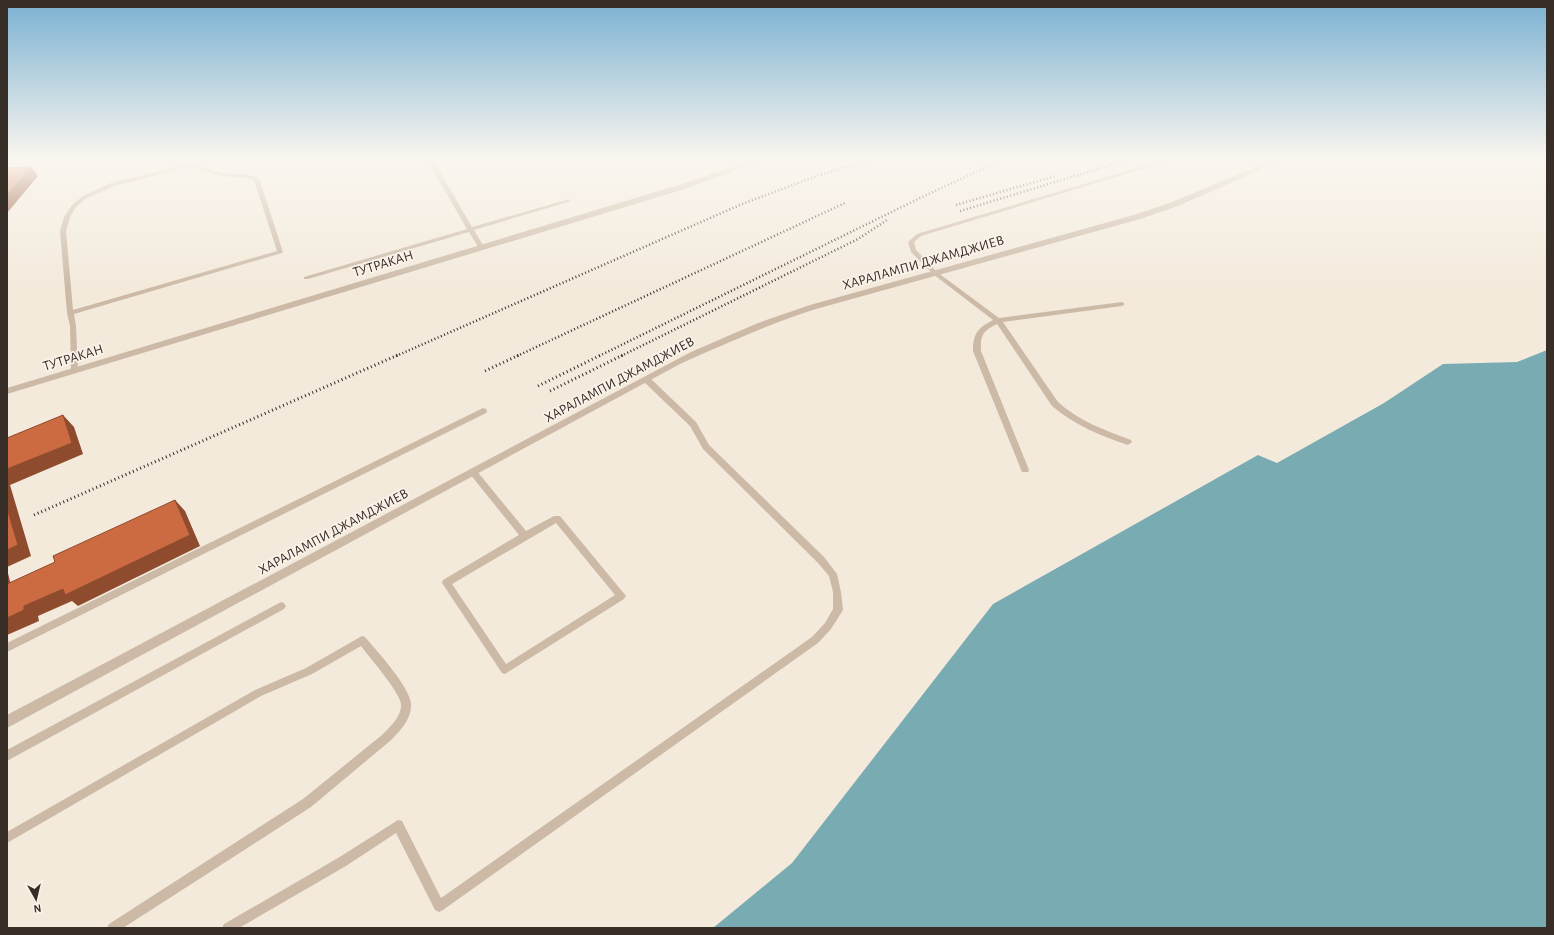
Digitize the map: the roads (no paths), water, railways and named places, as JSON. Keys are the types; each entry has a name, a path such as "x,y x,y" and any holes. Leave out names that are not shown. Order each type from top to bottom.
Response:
{"street":[{"name":"ТУТРАКАН","path":"7,391 633,202"},
{"name":"ХАРАЛАМПИ ДЖАМДЖИЕВ","path":"7,722 646,379 728,339 773,320 1136,217 1181,202"}],"lane":[{"path":"74,370 73,326 70,313 63,231 64,222 75,205 79,202"},
{"path":"70,313 280,252 264,202"},
{"path":"454,202 481,247"},
{"path":"306,278 566,202"},
{"path":"1030,202 919,235 911,242 913,251 935,273 998,320 1055,404 1066,414 1078,422 1128,442"},
{"path":"1025,470 977,351 976,340 981,330 998,320 1122,304"},
{"path":"228,928 342,862 398,825 440,906 815,640 828,626 838,610 837,592 832,574 821,560 706,447 693,424 646,379"},
{"path":"7,648 483,411"},
{"path":"472,472 525,536"},
{"path":"557,518 621,596 505,670 446,583 525,536 557,518"},
{"path":"7,756 281,606"},
{"path":"7,838 258,693 309,671 362,640 402,692 407,703 404,715 398,726 386,738 307,803 113,928"}],"water":[{"path":"1547,350 1547,928 713,928 792,863 993,604 1258,455 1277,463 1384,403 1443,364 1517,362"}],"railway":[{"path":"396,356 748,202"},
{"path":"599,356 913,202"},
{"path":"956,205 967,202"},
{"path":"960,211 991,202"},
{"path":"517,356 845,203"},
{"path":"621,356 858,239 887,220"},
{"path":"34,515 398,355"},
{"path":"485,371 519,355"},
{"path":"538,386 601,355"},
{"path":"550,391 623,355"}]}
